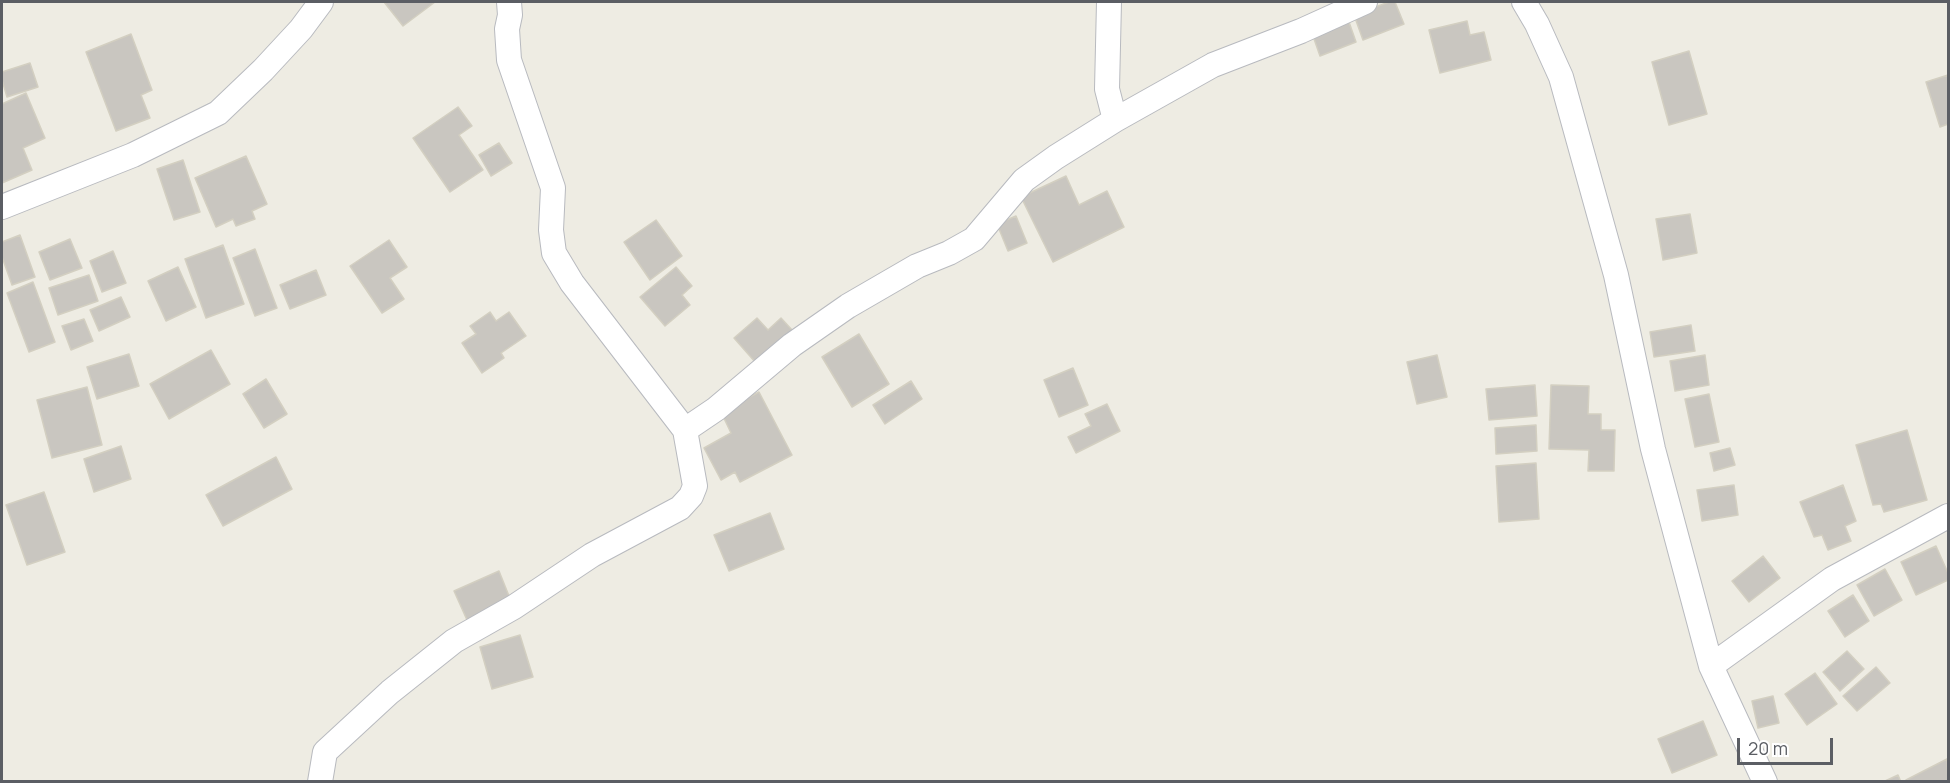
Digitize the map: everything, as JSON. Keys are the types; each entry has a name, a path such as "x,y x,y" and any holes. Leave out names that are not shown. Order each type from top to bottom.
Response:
{"street":[{"path":"2,207 133,155 218,113 263,70 301,29 321,2"},
{"path":"320,782 325,753 390,692 454,641 514,607 592,555 680,508 691,496 695,486 685,430 572,283 554,253 551,230 553,188 508,60 509,2"},
{"path":"1109,2 1107,89 1115,120"},
{"path":"685,430 716,409 792,345 848,306 917,266 949,253 974,239 1024,180 1056,156 1213,65 1300,31 1365,2"},
{"path":"1524,2 1537,24 1564,88 1616,275 1653,449 1711,666 1765,782"},
{"path":"1711,666 1832,579 1948,516"}],"building":[{"path":"384,2 435,2 403,26"},
{"path":"1389,2 1395,2 1404,24 1363,40 1354,15"},
{"path":"1467,21 1470,35 1484,32 1491,60 1440,73 1429,30"},
{"path":"1349,22 1356,42 1320,56 1313,36"},
{"path":"131,34 152,90 141,95 150,118 116,131 86,52"},
{"path":"1689,51 1707,114 1669,125 1652,62"},
{"path":"30,63 38,87 7,97 2,72"},
{"path":"1948,75 1948,124 1940,127 1926,82"},
{"path":"26,93 45,138 23,148 32,170 2,183 2,104"},
{"path":"458,107 472,126 459,135 483,170 450,192 413,138"},
{"path":"499,143 512,163 491,176 479,155"},
{"path":"246,156 267,204 252,211 255,219 236,226 233,219 216,227 195,178"},
{"path":"183,160 200,212 174,220 157,169"},
{"path":"1066,176 1079,205 1107,191 1124,227 1053,262 1021,197"},
{"path":"1690,214 1697,253 1663,260 1656,219"},
{"path":"1016,216 1027,243 1008,251 997,224"},
{"path":"656,220 682,256 650,280 624,242"},
{"path":"20,235 35,277 12,285 2,257 2,242"},
{"path":"70,239 82,268 50,280 39,252"},
{"path":"389,240 407,267 390,278 404,299 382,313 350,266"},
{"path":"223,245 244,304 206,318 185,259"},
{"path":"255,249 277,308 255,316 233,258"},
{"path":"113,251 126,283 102,292 90,261"},
{"path":"178,267 196,307 166,321 148,281"},
{"path":"676,267 692,286 682,295 690,305 665,326 640,297"},
{"path":"316,270 326,295 290,309 280,285"},
{"path":"89,275 98,301 58,315 49,288"},
{"path":"33,282 55,342 29,352 7,293"},
{"path":"121,297 130,317 99,331 90,310"},
{"path":"490,312 496,321 509,312 526,336 501,353 504,358 482,373 462,343 476,334 470,326"},
{"path":"757,318 768,330 781,318 793,331 756,363 734,338"},
{"path":"84,319 93,341 71,350 62,326"},
{"path":"1691,325 1695,351 1654,357 1650,332"},
{"path":"859,334 889,384 852,407 822,357"},
{"path":"211,350 230,384 169,419 150,384"},
{"path":"129,354 139,386 97,399 87,367"},
{"path":"1437,355 1447,397 1417,404 1407,362"},
{"path":"1705,355 1709,385 1675,391 1670,361"},
{"path":"1073,368 1088,405 1059,417 1044,380"},
{"path":"266,379 287,414 264,428 243,394"},
{"path":"911,381 922,399 885,424 873,405"},
{"path":"1535,385 1537,416 1489,420 1486,389"},
{"path":"1551,385 1589,386 1588,414 1601,414 1601,430 1615,430 1614,471 1588,471 1589,450 1549,449"},
{"path":"87,387 102,445 52,458 37,400"},
{"path":"759,392 792,455 740,482 735,472 721,480 704,448 731,433 721,412"},
{"path":"1709,394 1719,442 1695,447 1685,399"},
{"path":"1107,404 1120,431 1076,453 1068,437 1091,426 1085,414"},
{"path":"1536,425 1537,451 1496,454 1495,428"},
{"path":"1907,430 1927,500 1884,512 1881,504 1873,505 1856,445"},
{"path":"121,446 131,479 94,492 84,459"},
{"path":"1730,448 1735,465 1714,471 1710,453"},
{"path":"276,457 292,489 223,526 206,495"},
{"path":"1536,463 1539,519 1499,522 1496,466"},
{"path":"1734,485 1738,515 1702,521 1697,490"},
{"path":"1843,485 1856,521 1845,526 1851,541 1828,550 1822,535 1814,537 1800,502"},
{"path":"44,492 65,552 27,565 6,505"},
{"path":"770,513 784,549 729,571 714,535"},
{"path":"1936,546 1948,573 1948,580 1916,595 1901,562"},
{"path":"1763,556 1780,578 1749,602 1732,581"},
{"path":"1885,569 1902,600 1874,616 1857,585"},
{"path":"499,571 511,601 467,620 454,591"},
{"path":"1853,595 1869,621 1845,637 1828,611"},
{"path":"520,635 533,677 492,689 480,647"},
{"path":"1847,651 1864,669 1840,691 1823,672"},
{"path":"1876,667 1890,683 1857,711 1843,696"},
{"path":"1815,673 1837,704 1807,725 1785,694"},
{"path":"1773,696 1779,723 1758,728 1752,701"},
{"path":"1703,721 1717,755 1672,773 1658,739"},
{"path":"1947,759 1948,782 1907,782 1906,780"},
{"path":"1898,775 1901,782 1883,782"}]}
